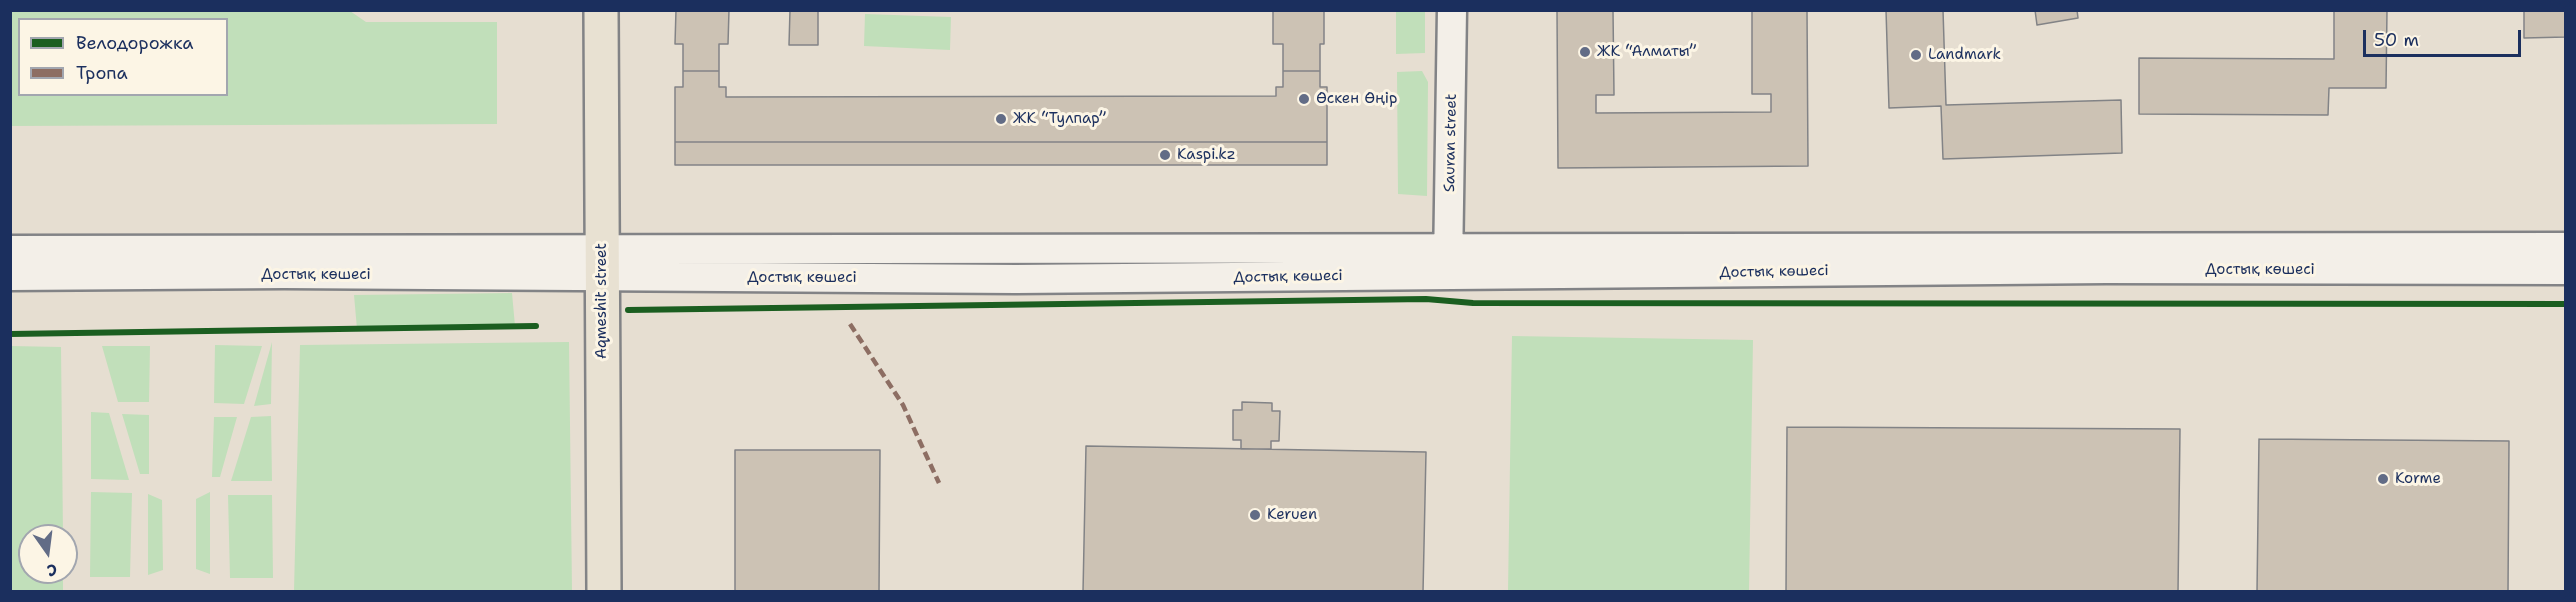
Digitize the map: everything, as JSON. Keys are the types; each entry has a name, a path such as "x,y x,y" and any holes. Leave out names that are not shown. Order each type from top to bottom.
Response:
{"main road":[{"name":"Aqmeshit street","path":"601,10 604,591"}],"street":[{"name":"Sauran street","path":"1449,262 1452,10"},
{"name":"Достық көшесі","path":"10,250 602,263 1016,279 1449,262 2565,247"},
{"name":"Достық көшесі","path":"1449,262 2106,269 2565,270"},
{"name":"Достық көшесі","path":"10,276 602,263"}],"green space":[{"path":"11,11 350,11 366,22 497,22 497,124 11,126"},
{"path":"1396,11 1425,11 1425,53 1396,54"},
{"path":"865,14 951,17 950,50 864,46"},
{"path":"1422,71 1428,82 1427,196 1398,194 1397,72"},
{"path":"512,293 515,326 357,329 354,295"},
{"path":"1512,336 1753,340 1749,591 1508,591"},
{"path":"272,342 271,404 254,406"},
{"path":"569,342 572,591 294,591 300,345"},
{"path":"215,345 262,346 244,404 214,403"},
{"path":"11,346 61,347 63,524 18,524 18,584 63,584 63,591 11,591"},
{"path":"102,346 150,346 149,402 118,402"},
{"path":"91,412 109,413 129,480 91,479"},
{"path":"122,414 149,415 149,474 140,474"},
{"path":"271,416 272,481 231,481 251,417"},
{"path":"214,417 237,417 220,477 212,477"},
{"path":"91,492 132,493 130,577 90,577"},
{"path":"210,492 210,574 196,569 196,499"},
{"path":"148,494 162,500 163,570 148,575"},
{"path":"228,495 272,495 273,578 230,578"}],"building":[{"path":"676,10 729,10 728,44 719,44 719,71 683,71 683,44 675,44"},
{"path":"790,10 818,10 818,45 789,45"},
{"path":"1273,10 1324,10 1324,44 1320,44 1320,71 1283,71 1283,44 1273,44"},
{"name":"ЖК “Алматы”","path":"1557,10 1613,10 1614,95 1596,95 1596,113 1771,112 1771,94 1752,94 1752,10 1807,10 1808,166 1558,168"},
{"name":"Landmark","path":"1886,10 1943,10 1946,105 2121,100 2122,153 1943,159 1941,106 1889,108"},
{"path":"2035,10 2077,10 2078,18 2037,25"},
{"path":"2334,10 2387,10 2386,88 2329,88 2328,115 2139,114 2139,58 2334,59"},
{"path":"2524,10 2566,10 2566,37 2524,38"},
{"name":"ЖК “Тулпар”","path":"683,71 719,71 719,87 726,87 726,97 1276,96 1276,87 1283,87 1283,71 1320,71 1320,87 1327,87 1327,142 675,142 675,87 683,87"},
{"path":"675,142 1327,142 1327,165 675,165"},
{"path":"1242,402 1272,403 1272,411 1280,411 1279,441 1271,441 1271,449 1241,449 1241,440 1233,440 1233,410 1242,410"},
{"path":"1787,427 2180,429 2178,592 1786,592"},
{"name":"Korme","path":"2259,439 2509,441 2508,592 2257,592"},
{"name":"Keruen","path":"1086,446 1426,452 1423,592 1083,592"},
{"path":"735,450 880,450 879,592 735,592"}],"marked path":[{"path":"850,324 903,405 939,483"}],"cycle path":[{"path":"628,310 1426,299 1473,303 2566,304"},
{"path":"10,334 536,326"}],"place":[{"name":"ЖК “Алматы”","path":"1585,52"},
{"name":"Landmark","path":"1916,55"},
{"name":"Өскен Өңір","path":"1304,99"},
{"name":"ЖК “Тулпар”","path":"1001,119"},
{"name":"Kaspi.kz","path":"1165,155"},
{"name":"Korme","path":"2383,479"},
{"name":"Keruen","path":"1255,515"}]}
